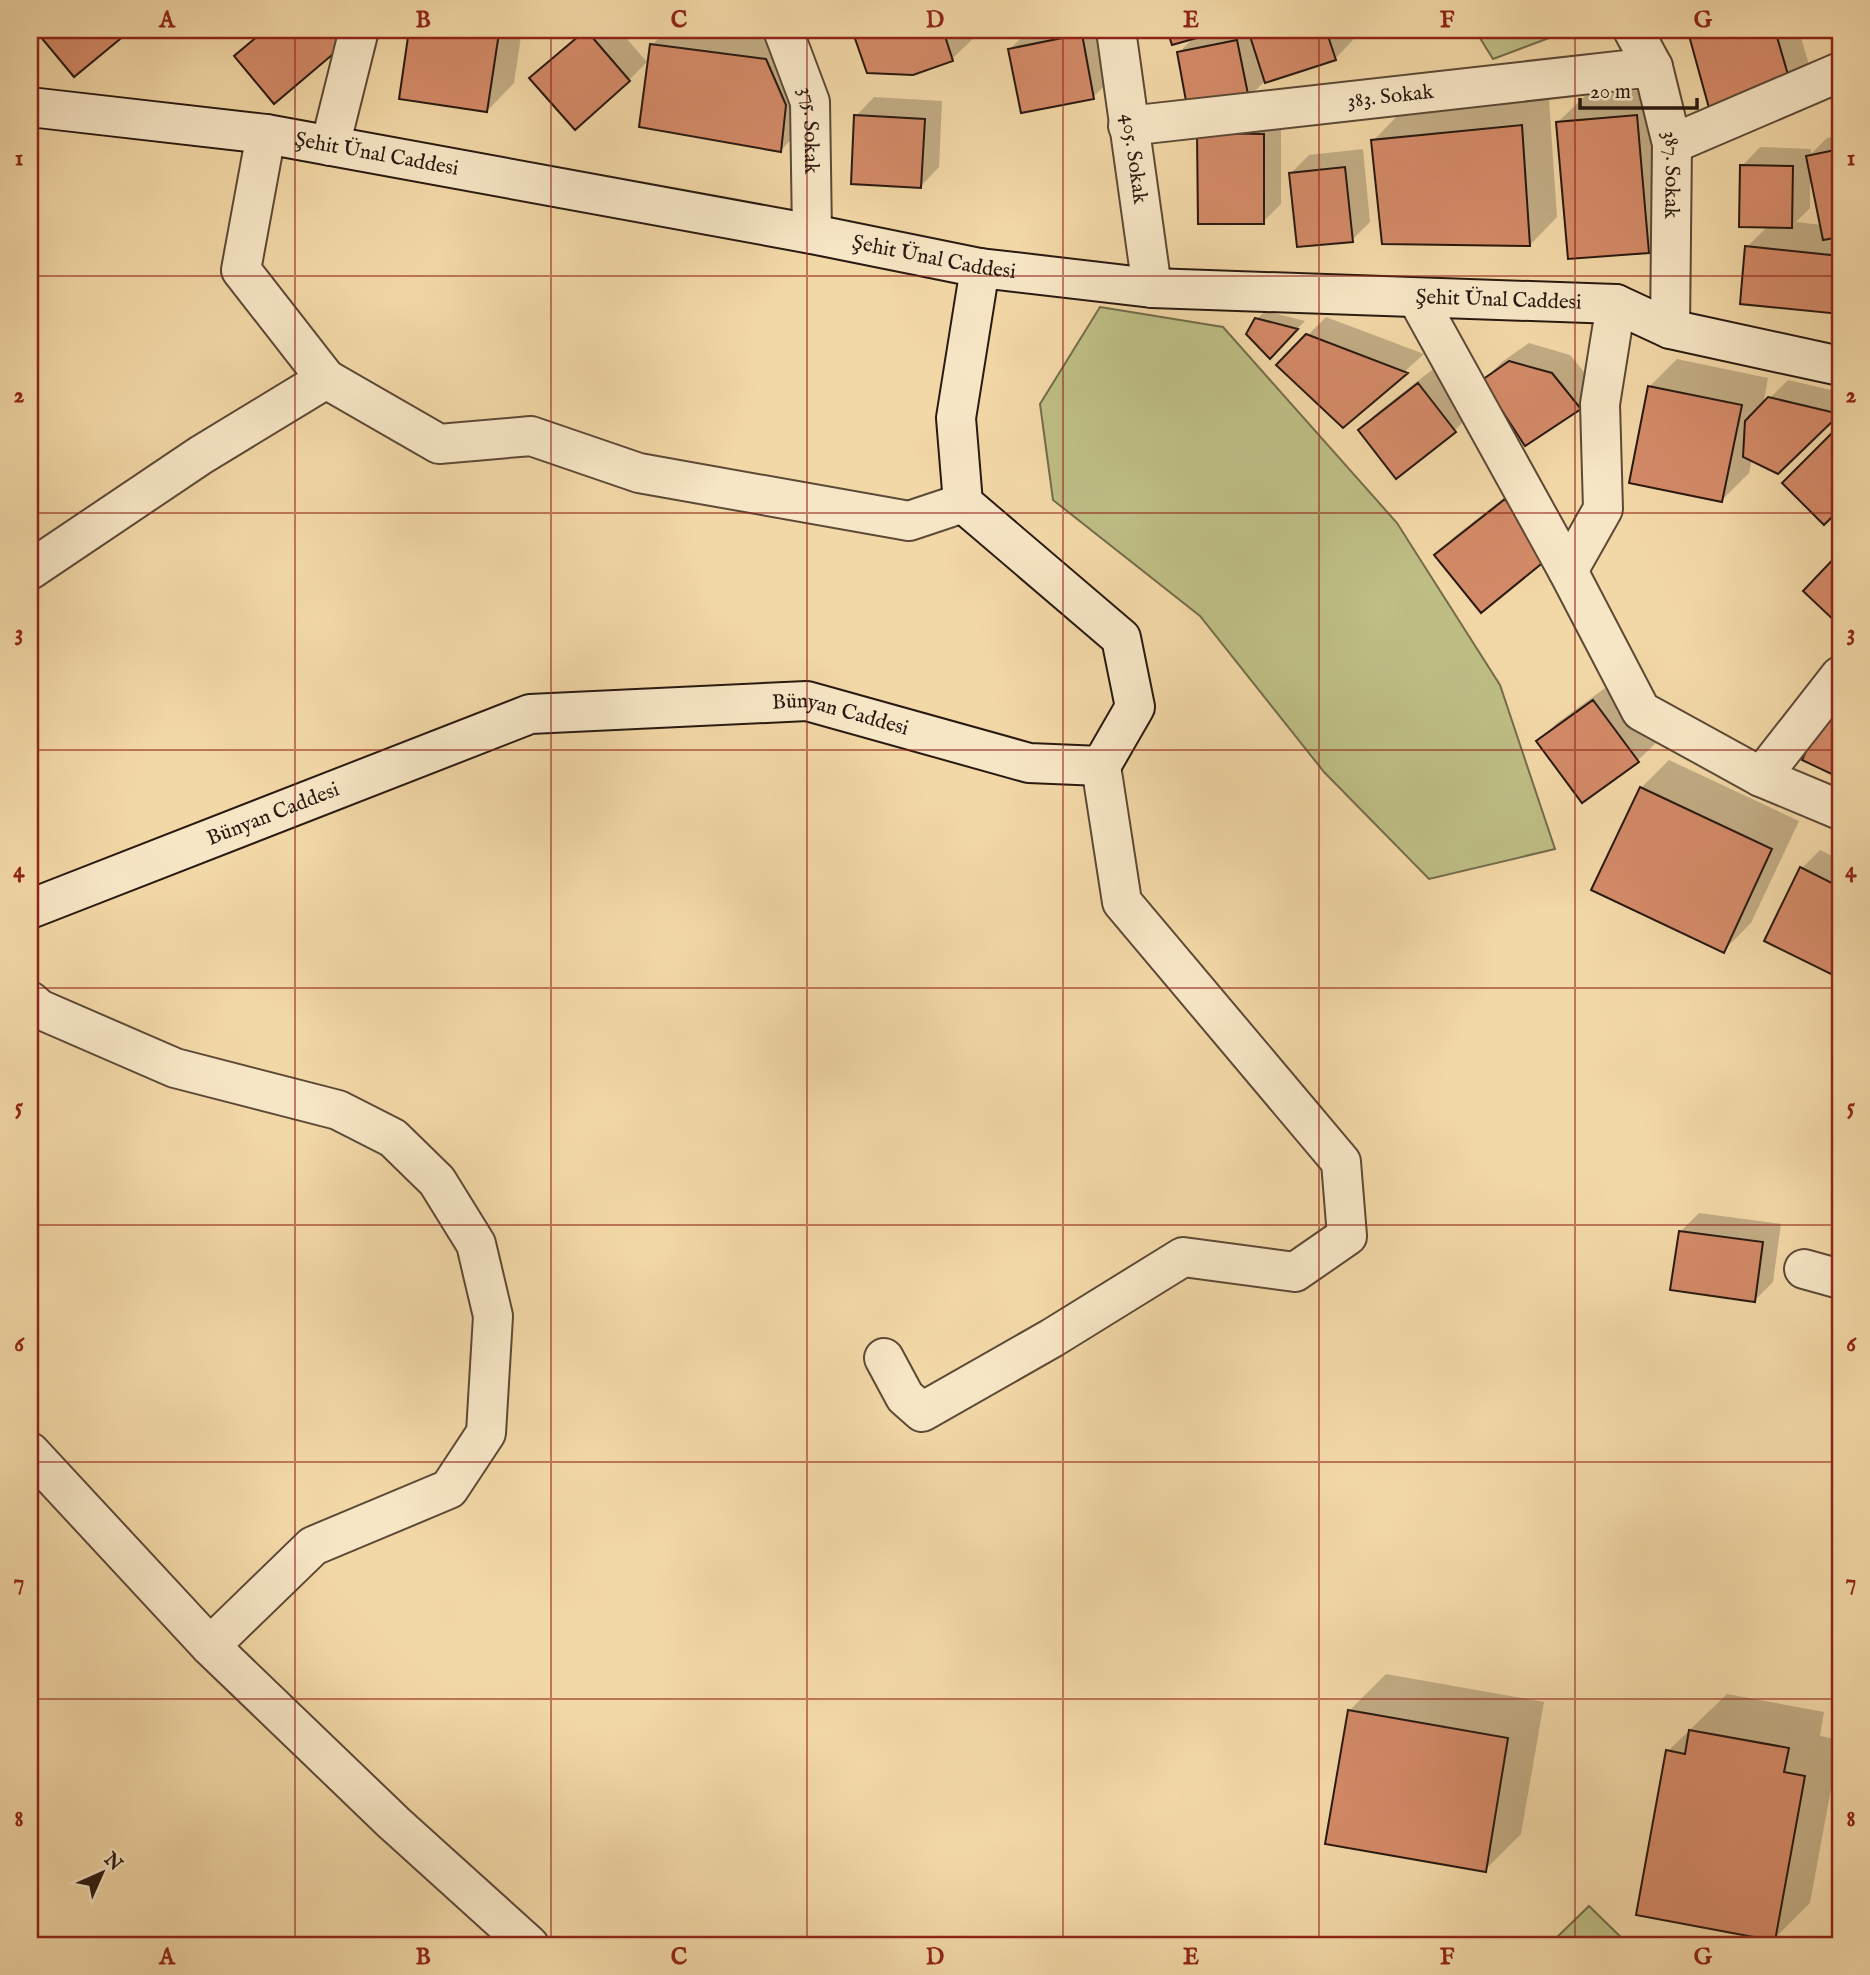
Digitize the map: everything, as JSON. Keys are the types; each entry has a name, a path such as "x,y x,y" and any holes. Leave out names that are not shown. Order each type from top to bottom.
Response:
{"street":[{"path":"330,146 359,30"},
{"name":"375. Sokak","path":"783,30 810,102 812,233"},
{"name":"405. Sokak","path":"1116,30 1152,288"},
{"name":"387. Sokak","path":"1633,30 1653,67 1672,144 1670,329"},
{"name":"383. Sokak","path":"1128,126 1653,67"},
{"path":"1672,144 1840,72"},
{"name":"Şehit Ünal Caddesi","path":"30,107 266,134 812,233 980,268 1152,288 1616,304 1670,329 1840,366"},
{"path":"266,134 241,270 326,379 439,444 531,436 639,473 909,521 963,503"},
{"path":"884,1358 905,1397 922,1412 1052,1338 1184,1257 1296,1272 1347,1236 1341,1162 1122,902 1101,765 1135,707 1121,638 963,503 956,418 980,268"},
{"path":"1417,299 1568,571 1641,711 1761,778 1840,810"},
{"path":"1568,571 1603,509 1600,404 1616,304"},
{"path":"30,569 201,455 326,379"},
{"path":"1761,778 1840,676"},
{"name":"Bünyan Caddesi","path":"30,909 530,714 807,701 1029,763 1101,765"},
{"path":"30,1002 39,1009 175,1068 338,1110 393,1138 437,1181 476,1244 493,1316 486,1433 449,1489 313,1546 210,1646"},
{"path":"30,1452 210,1646 394,1823 529,1945"}],"green space":[{"path":"1475,30 1570,30 1493,59"},
{"path":"1100,307 1223,327 1397,523 1500,685 1555,849 1429,879 1324,772 1200,616 1053,500 1040,404"},
{"path":"1589,1906 1629,1945 1549,1945"}],"building":[{"path":"35,30 131,30 74,77"},
{"path":"265,30 333,30 345,44 274,104 234,56"},
{"path":"409,30 480,30 499,33 487,112 399,99"},
{"path":"586,30 630,81 575,130 529,78"},
{"path":"852,30 943,30 953,61 913,75 867,73"},
{"path":"1167,30 1225,30 1172,45"},
{"path":"1248,30 1326,30 1336,60 1265,83"},
{"path":"1775,30 1791,85 1709,108 1688,32"},
{"path":"1082,34 1094,99 1021,113 1008,49"},
{"path":"1237,40 1249,99 1188,112 1177,52"},
{"path":"650,44 766,59 786,105 781,152 639,127"},
{"path":"854,115 925,119 921,188 851,184"},
{"path":"1637,115 1649,253 1568,259 1556,122"},
{"path":"1522,125 1530,246 1382,244 1371,140"},
{"path":"1197,133 1264,134 1264,224 1198,224"},
{"path":"1840,149 1840,237 1823,240 1806,156"},
{"path":"1740,165 1793,166 1792,228 1739,227"},
{"path":"1345,167 1353,242 1297,247 1289,173"},
{"path":"1745,246 1840,256 1840,314 1740,304"},
{"path":"1255,318 1298,329 1270,359 1246,334"},
{"path":"1306,334 1408,373 1343,428 1276,365"},
{"path":"1509,361 1552,373 1581,409 1525,446 1482,380"},
{"path":"1418,383 1456,432 1396,479 1358,430"},
{"path":"1648,386 1742,405 1722,502 1629,483"},
{"path":"1768,397 1840,414 1778,474 1743,457 1745,421"},
{"path":"1840,425 1840,509 1824,525 1782,483"},
{"path":"1505,499 1551,556 1481,613 1434,555"},
{"path":"1840,552 1840,626 1803,591"},
{"path":"1829,699 1840,704 1840,778 1802,760"},
{"path":"1593,700 1639,762 1582,803 1536,741"},
{"path":"1640,787 1772,849 1724,953 1591,890"},
{"path":"1800,867 1840,887 1839,978 1764,941"},
{"path":"1679,1231 1763,1242 1755,1302 1670,1290"},
{"path":"1348,1710 1508,1738 1486,1872 1325,1844"},
{"path":"1689,1730 1789,1748 1784,1772 1805,1776 1775,1941 1636,1915 1666,1750 1685,1754"}]}
